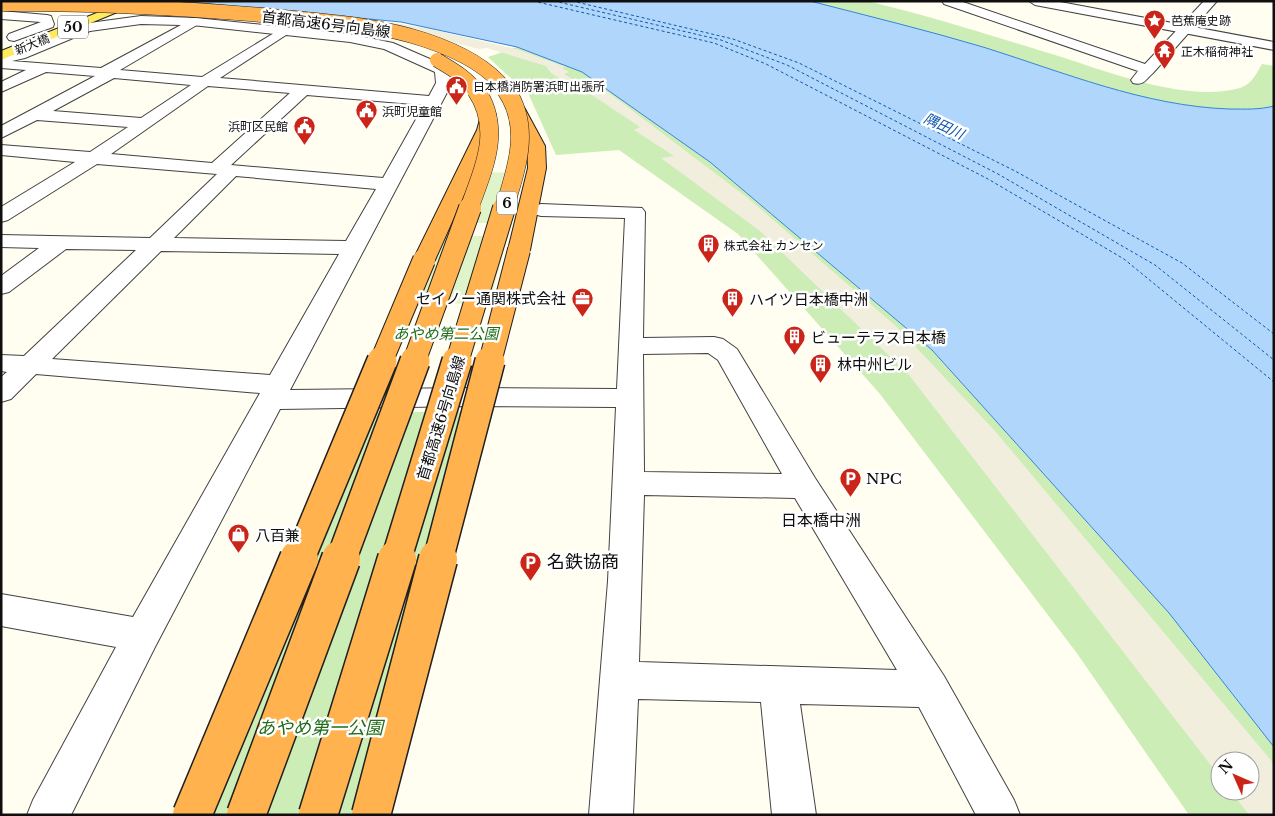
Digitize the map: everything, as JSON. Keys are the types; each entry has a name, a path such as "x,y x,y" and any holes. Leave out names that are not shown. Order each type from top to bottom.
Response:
{"highway":[{"name":"首都高速6号向島線","path":"1,4 76,3 174,7 375,28 430,42 476,63 504,87 502,112 490,141 484,169 246,815"},
{"name":"首都高速6号向島線","path":"1,9 160,13 318,29 381,40 425,54 453,69 478,92 520,125 521,141 518,163 318,815"},
{"path":"192,815 424,260 485,130 502,112"},
{"name":"6","path":"372,815 534,188 537,168 536,146 502,112"}],"main road":[{"name":"新大橋","path":"2,54 121,1"},
{"name":"新大橋","path":"2,54 138,1"}],"street":[{"path":"948,1 1143,75 1211,1"},
{"path":"1035,1 1274,46"},
{"path":"981,12 993,5"},
{"path":"1114,16 1128,5"},
{"path":"1,15 47,18 48,24 2,54"},
{"path":"2,54 20,55 87,27 141,20 196,22 334,36 370,42 407,53 433,64 441,69 444,76 444,83 142,635 48,815"},
{"path":"1,133 196,22"},
{"path":"1,216 94,158 206,81 284,31"},
{"path":"2,54 45,67 433,101"},
{"path":"1,88 45,67"},
{"path":"1,393 154,245 224,170 303,90"},
{"path":"35,115 144,123"},
{"path":"1,150 388,184"},
{"path":"541,210 635,212 630,346 629,483 620,680 611,815"},
{"path":"1,241 353,248"},
{"path":"1,287 61,242"},
{"path":"630,346 714,345 728,355 804,486 930,689 999,815"},
{"path":"1,363 275,393 630,398"},
{"path":"629,483 804,486"},
{"path":"1,610 142,635"},
{"path":"620,680 930,689"},
{"path":"778,684 794,815"}],"green space":[{"path":"810,1 871,2 958,26 1116,75 1168,88 1218,92 1240,88 1251,81 1262,64 1274,66 1274,106 1229,109 1166,102 1135,95 983,47"},
{"path":"517,47 582,72 710,162 932,350 1169,613 1274,747 1274,815 1189,815 1076,652 880,394 738,234 619,150 556,155 529,95 488,57"},
{"path":"467,172 524,173 510,223 447,223"},
{"path":"443,236 508,236 489,304 417,303"},
{"name":"あやめ第一公園","path":"481,411 387,815 193,815 357,413"}],"shaded area":[{"path":"159,2 393,23 427,28 519,50 566,67 562,68 569,72 564,74 584,86 596,83 749,199 897,327 995,431 1274,764 1274,813 1249,815 1238,801 1260,801 1260,751 1210,751 1210,764 909,375 760,231 661,158 674,156 634,130 640,127 592,95 586,94 551,73 546,66 487,48 479,49 435,38"}],"water":[{"name":"隅田川","path":"179,1 810,1 983,47 1135,95 1166,102 1229,109 1274,106 1274,747 1169,613 932,350 710,162 582,72 517,47 401,22"}],"ferry route":[{"path":"533,1 714,43 766,64 988,179 1124,259 1274,382"},
{"path":"554,1 721,40 787,65 998,174 1155,265 1274,360"},
{"path":"572,1 733,39 799,63 1015,171 1182,263 1274,334"}],"place":[{"name":"芭蕉庵史跡","path":"1155,39"},
{"name":"正木稲荷神社","path":"1165,70"},
{"name":"日本橋消防署浜町出張所","path":"457,105"},
{"name":"浜町児童館","path":"366,130"},
{"name":"浜町区民館","path":"304,145"},
{"name":"株式会社 カンセン","path":"708,264"},
{"name":"セイノー通関株式会社","path":"582,317"},
{"name":"ハイツ日本橋中洲","path":"733,318"},
{"name":"ビューテラス日本橋","path":"795,356"},
{"name":"林中州ビル","path":"821,383"},
{"name":"NPC","path":"850,497"},
{"name":"八百兼","path":"239,554"},
{"name":"名鉄協商","path":"531,581"}],"district":[{"name":"日本橋中洲","path":"821,520"}],"park label":[{"name":"あやめ第二公園","path":"446,333"}]}
